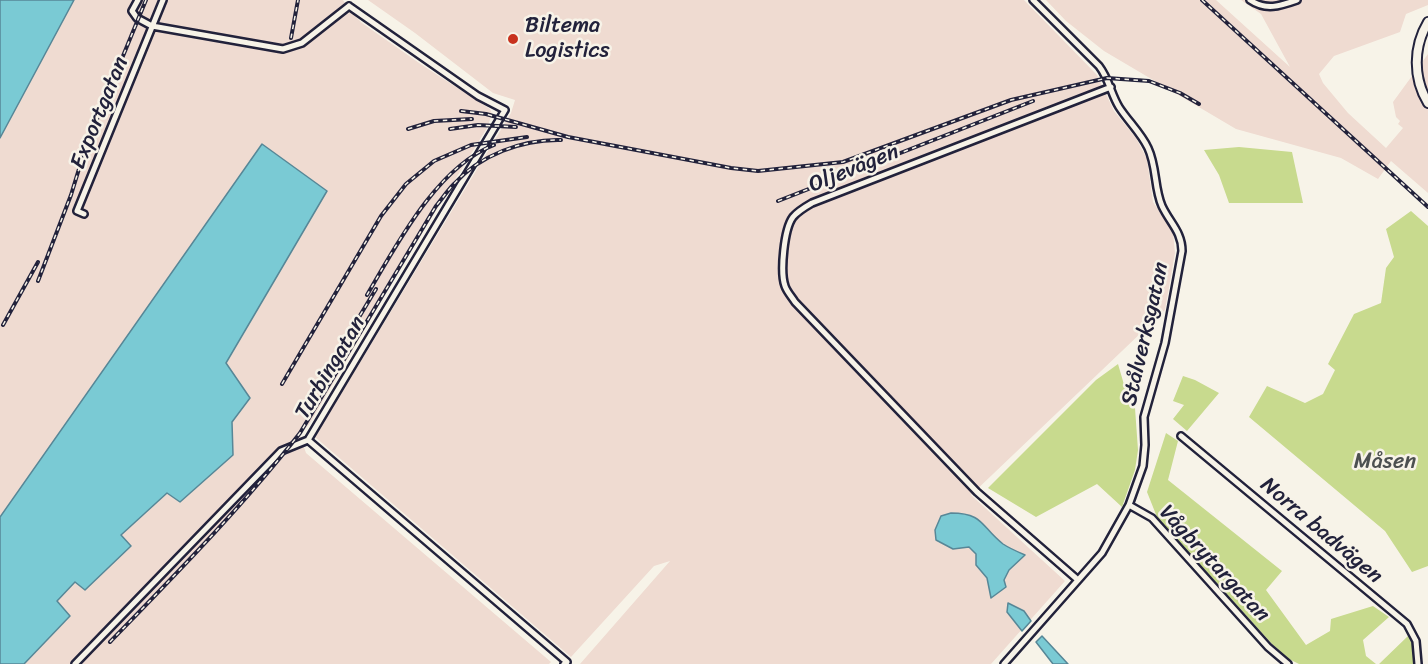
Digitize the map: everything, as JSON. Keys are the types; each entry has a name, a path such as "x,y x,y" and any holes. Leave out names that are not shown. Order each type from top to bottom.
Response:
{"main road":[{"path":"1428,22 1421,37 1417,56 1417,73 1421,91 1428,103"}],"street":[{"path":"138,0 132,11 137,18 152,26 283,49 303,43 349,3"},
{"name":"Exportgatan","path":"73,218 163,0"},
{"name":"Stålverksgatan","path":"1033,0 1099,66 1107,78 1118,105 1149,148 1160,200 1182,242 1165,343 1144,417 1143,466 1129,505"},
{"path":"1250,0 1268,7 1297,0"},
{"name":"Turbingatan","path":"349,3 478,96 505,110 308,440 567,662 564,664"},
{"name":"Oljevägen","path":"1078,580 977,492 787,291 784,278 787,229 798,212 820,199 1111,87"},
{"path":"77,211 84,214"},
{"name":"Norra badvägen","path":"1181,436 1407,624 1416,641 1419,664"},
{"path":"75,664 281,450 308,440"},
{"name":"Vågbrytargatan","path":"1004,664 1102,553 1129,505 1152,518 1268,647 1288,664"}],"shaded area":[{"path":"74,0 343,0 362,23 490,109 492,114 487,128 398,272 310,423 300,435 306,453 551,662 549,664 24,664 70,617 57,601 76,582 84,589 131,546 121,535 168,492 233,455 226,364 327,191 262,144 0,517 0,138"},
{"path":"368,0 1024,0 1097,75 1114,111 1136,138 1147,159 1153,202 1173,232 1175,253 1165,310 971,495 1065,581 991,664 580,664 670,561 654,566 571,657 315,437 511,113 515,100 493,93"},
{"path":"1046,0 1216,0 1290,67 1261,14 1241,0 1428,0 1428,5 1406,14 1400,32 1334,56 1319,74 1323,83 1348,113 1386,148 1403,128 1398,124 1400,121 1396,117 1393,102 1428,54 1428,193 1391,161 1378,179 1341,158 1236,129 1104,51 1066,21"}],"green space":[{"path":"1239,147 1292,152 1303,203 1229,203 1219,175 1204,150"},
{"name":"Måsen","path":"1411,211 1428,226 1428,566 1412,572 1385,531 1249,417 1267,386 1305,403 1323,394 1335,370 1328,364 1354,314 1381,303 1386,268 1394,257 1386,229"},
{"path":"1118,364 1125,388 1135,408 1138,450 1135,470 1122,507 1097,484 1036,517 988,488 1096,380"},
{"path":"1183,376 1219,393 1187,431 1173,419 1184,405 1173,401"},
{"path":"1166,433 1178,441 1168,480 1282,571 1266,590 1306,645 1330,631 1331,619 1373,606 1389,617 1363,640 1366,656 1376,664 1299,664 1289,659 1272,644 1157,517 1147,492"},
{"path":"1408,636 1414,648 1413,664 1379,664"}],"water":[{"path":"0,0 74,0 0,138"},
{"path":"262,144 327,191 226,363 250,398 232,422 233,455 180,502 167,493 121,535 131,546 85,590 75,582 57,601 70,616 24,664 0,664 0,517"},
{"path":"951,513 976,518 1003,544 1025,555 1009,570 1004,580 1006,587 991,598 987,578 976,565 976,554 969,547 953,549 936,540 935,530 941,516"},
{"path":"1008,603 1024,611 1031,621 1022,631 1007,612"},
{"path":"1042,636 1068,664 1053,664 1036,642"}],"railway":[{"path":"38,281 71,195 86,146 146,0"},
{"path":"291,38 298,0"},
{"path":"1202,0 1428,207"},
{"path":"461,111 486,114 568,137 731,168 758,171 843,162 1011,100 1107,78 1149,81 1180,93 1199,104"},
{"path":"778,201 1033,101"},
{"path":"408,129 434,121 472,119"},
{"path":"450,129 478,125 516,127"},
{"path":"282,384 381,216 406,184 434,161 471,145 527,137"},
{"path":"110,642 232,514 300,433 436,206 451,187 476,165 503,151 532,142 561,140"},
{"path":"367,295 420,209 454,171 473,156 494,145"},
{"path":"3,325 38,262"},
{"path":"309,400 376,289"}],"place":[{"name":"Biltema Logistics","path":"513,39"}]}
